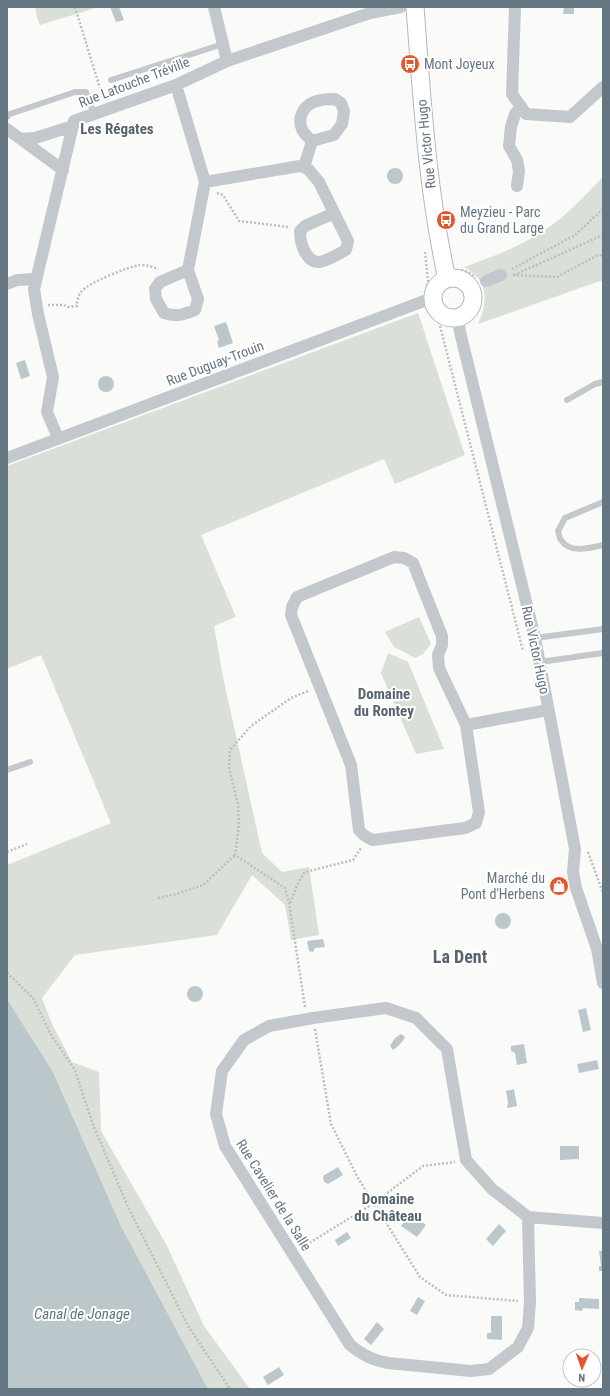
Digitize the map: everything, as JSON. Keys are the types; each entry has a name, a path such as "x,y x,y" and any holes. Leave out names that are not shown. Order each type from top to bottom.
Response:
{"street":[{"path":"214,7 227,60"},
{"name":"Rue Latouche Tréville","path":"58,438 47,412 54,377 34,289 74,121 176,84 227,60 370,13 401,7"},
{"name":"Rue Victor Hugo","path":"415,7 427,168 435,221 447,279"},
{"path":"515,7 512,94 526,114 570,117 603,87"},
{"path":"176,84 205,186 188,270 198,299 195,310 182,315 173,316 164,313 156,299 155,289 160,282 188,270"},
{"path":"517,186 517,160 509,146 511,128 515,114 521,106"},
{"path":"21,139 35,138 73,126"},
{"path":"7,129 63,170"},
{"path":"304,167 312,141"},
{"path":"205,186 300,166 308,169 319,182 348,241 346,250 331,258 319,262 313,260 306,253 300,241 300,231 305,226 334,213"},
{"path":"486,281 507,275"},
{"path":"453,278 465,282 470,286 472,292 472,305 469,310 458,317 452,318 445,316 439,312 429,300 441,282 447,279 453,278"},
{"path":"7,284 17,280 36,279"},
{"name":"Rue Duguay-Trouin","path":"7,458 429,300"},
{"name":"Rue Victor Hugo","path":"458,317 460,332 535,638 575,849 573,872 576,888 597,949 603,984"},
{"path":"394,557 404,558 413,563 442,636 442,645 438,655 439,668 466,725 479,812 476,823 465,828 373,840 364,836 359,830 351,765 319,685 291,615 292,606 297,597 394,557"},
{"path":"466,725 548,710"},
{"name":"Rue Cavelier de la Salle","path":"466,1160 447,1049 416,1018 386,1008 269,1026 244,1040 222,1071 216,1114 225,1146 350,1345 362,1355 382,1362 471,1371 489,1369 518,1347 528,1328 530,1302 528,1217"},
{"path":"466,1160 492,1189 528,1217 603,1223"}],"lane":[{"path":"111,80 223,44"},
{"path":"7,117 10,114 75,92 86,92 94,114"},
{"path":"568,400 595,384 603,382"},
{"path":"603,502 565,518 558,530 561,540 570,548 585,549 603,545"},
{"path":"535,638 603,629"},
{"path":"540,662 603,653"},
{"path":"7,770 30,762"}],"path":[{"path":"75,7 106,110"},
{"path":"205,186 223,195 239,221 286,226 300,231"},
{"path":"507,275 575,236 603,209"},
{"path":"507,275 603,235"},
{"path":"507,275 558,277 596,256 603,256"},
{"path":"37,306 64,305 73,308 77,306 77,300 81,292 89,284 131,267 142,265 150,266 160,270 170,278"},
{"path":"428,281 429,300 438,318 524,656"},
{"path":"158,898 177,894 203,885 235,855 238,825 238,804 229,768 230,750 251,726 291,698 319,685"},
{"path":"289,904 299,881 305,872 353,860 367,838"},
{"path":"7,852 27,844"},
{"path":"235,855 285,888 331,1124 358,1178 420,1277 446,1295 530,1302"},
{"path":"7,972 33,998 51,1035 75,1070 93,1125 129,1209 188,1326 230,1389"},
{"path":"293,1254 374,1203 423,1166 466,1160"}],"shaded area":[{"path":"35,7 99,7 40,25"},
{"path":"603,177 603,280 478,324 484,307 484,291 478,278 464,267 523,243 545,230 568,212"},
{"path":"418,313 465,455 395,484 384,459 201,535 236,617 214,626 223,677 262,853 282,872 309,867 319,935 291,940 285,905 252,875 217,935 75,955 42,998 52,1024 72,1062 99,1072 101,1131 166,1244 204,1326 250,1389 208,1389 121,1226 53,1072 7,999 7,865 111,823 41,655 7,669 7,466"},
{"path":"419,617 431,644 423,654 415,658 394,647 385,632"},
{"path":"388,653 408,662 444,749 416,754 381,673"}],"water":[{"path":"110,7 119,7 124,20 116,22"},
{"path":"564,7 574,7 574,14 563,14"},
{"path":"395,168 401,170 403,176 401,182 395,184 389,182 387,176 389,170"},
{"path":"226,322 233,343 219,348 217,341 219,340 214,326"},
{"path":"25,360 30,376 21,379 16,363"},
{"path":"103,376 109,376 114,381 112,390 109,392 103,392 98,387 98,381"},
{"path":"503,913 509,915 511,921 509,927 503,929 497,927 495,921 497,915"},
{"path":"323,939 325,947 315,948 313,952 309,951 307,941"},
{"path":"192,986 198,986 203,991 201,1000 198,1002 192,1002 187,997 187,991"},
{"name":"Canal de Jonage","path":"7,999 53,1072 121,1226 208,1389 7,1389"},
{"path":"586,1008 591,1030 583,1032 578,1010"},
{"path":"401,1034 405,1037 393,1050 390,1046 395,1038"},
{"path":"524,1044 527,1063 517,1065 515,1053 511,1051 511,1046"},
{"path":"597,1060 599,1069 579,1073 577,1064"},
{"path":"514,1089 517,1106 508,1108 506,1091"},
{"path":"560,1146 579,1146 579,1159 560,1160"},
{"path":"338,1167 343,1175 328,1184 324,1182 323,1176"},
{"path":"410,1213 426,1225 417,1237 401,1226"},
{"path":"499,1224 506,1231 493,1246 486,1239"},
{"path":"347,1232 351,1238 338,1246 335,1240"},
{"path":"599,1251 603,1251 603,1271 599,1271 599,1266 601,1266"},
{"path":"418,1297 425,1301 417,1315 410,1311"},
{"path":"579,1298 599,1299 599,1309 583,1308 582,1311 575,1310 575,1302 579,1302"},
{"path":"491,1316 502,1316 502,1340 487,1339 487,1333 491,1333"},
{"path":"377,1322 384,1329 371,1345 364,1339"},
{"path":"279,1367 284,1375 268,1385 263,1377"}],"place":[{"name":"Mont Joyeux","path":"410,64"},
{"name":"Meyzieu - Parc du Grand Large","path":"446,220"},
{"name":"Marché du Pont d'Herbens","path":"559,886"}],"district":[{"name":"Les Régates","path":"117,129"},
{"name":"Domaine du Rontey","path":"384,702"},
{"name":"La Dent","path":"460,957"},
{"name":"Domaine du Château","path":"388,1208"}]}
